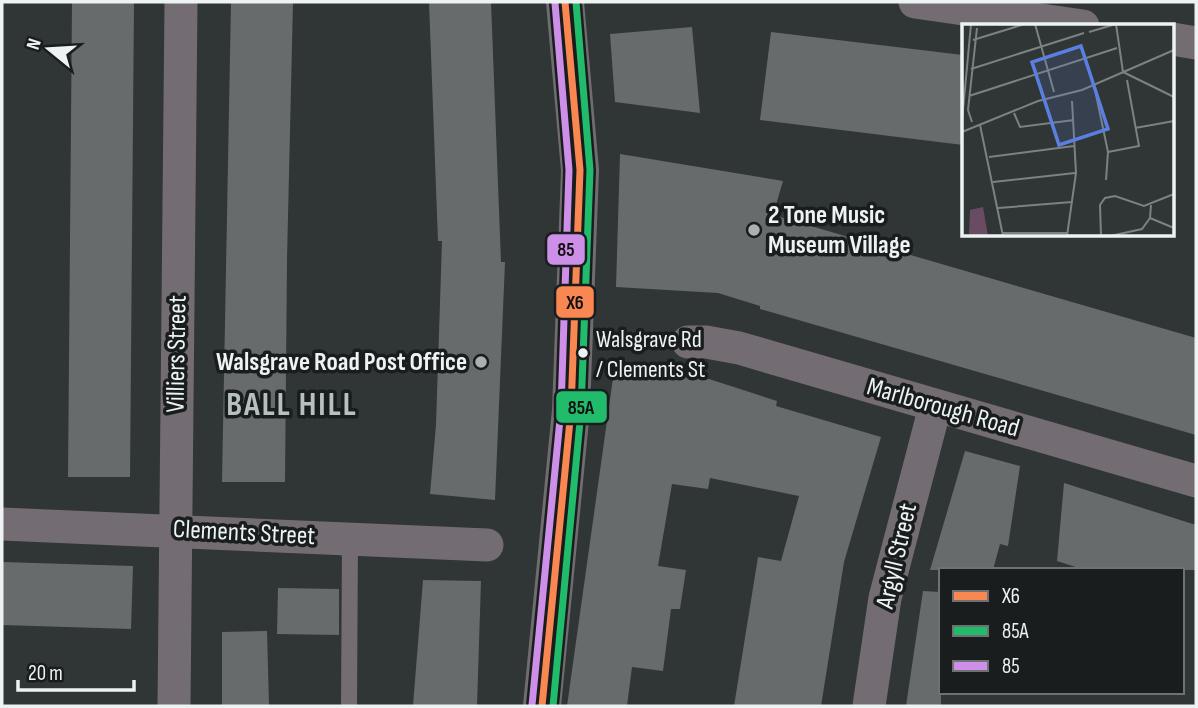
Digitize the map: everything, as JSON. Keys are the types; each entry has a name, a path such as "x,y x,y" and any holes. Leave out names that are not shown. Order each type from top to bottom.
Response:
{"highway":[{"path":"542,706 571,410 580,170 565,2"}],"street":[{"name":"Villiers Street","path":"174,706 181,2"},
{"path":"915,2 1069,24"},
{"path":"1174,39 1196,43"},
{"name":"Marlborough Road","path":"688,342 706,342 739,348 1196,481"},
{"name":"Argyll Street","path":"869,706 886,598 935,407"},
{"name":"Clements Street","path":"2,524 486,545"}],"lane":[{"path":"349,706 350,538"}],"building":[{"path":"72,2 134,2 130,477 68,477"},
{"path":"231,2 293,2 285,482 222,482"},
{"path":"429,2 491,2 501,262 505,262 495,500 430,494 436,425 442,241 438,241"},
{"path":"692,27 700,113 615,102 610,34"},
{"path":"771,32 962,55 962,145 760,120"},
{"path":"620,154 783,181 773,215 1196,338 1196,435 760,309 760,306 718,293 616,287"},
{"path":"678,369 777,401 776,406 881,437 844,562 821,706 734,706 758,557 781,561 799,496 710,478 708,489 672,484 658,566 686,570 680,609 671,609 663,671 632,667 627,706 567,706 614,371"},
{"path":"965,451 1020,466 1008,546 1000,544 994,568 930,570"},
{"path":"1064,483 1196,525 1196,570 1079,568 1057,561"},
{"path":"2,562 133,566 131,629 2,625"},
{"path":"423,580 481,581 477,706 413,706"},
{"path":"278,588 339,589 339,635 277,634"},
{"path":"923,591 939,592 941,706 906,706"},
{"path":"267,631 269,706 222,706 222,632"}],"transit line":[{"name":"X6","path":"542,706 571,410 580,170 565,2"},
{"name":"85A","path":"553,706 581,411 590,170 576,2"},
{"name":"85","path":"532,705 561,409 569,170 555,3"}],"place":[{"name":"2 Tone Music Museum Village","path":"754,230"},
{"name":"Walsgrave Rd / Clements St","path":"583,353"},
{"name":"Walsgrave Road Post Office","path":"481,362"}],"district":[{"name":"BALL HILL","path":"292,405"}]}
